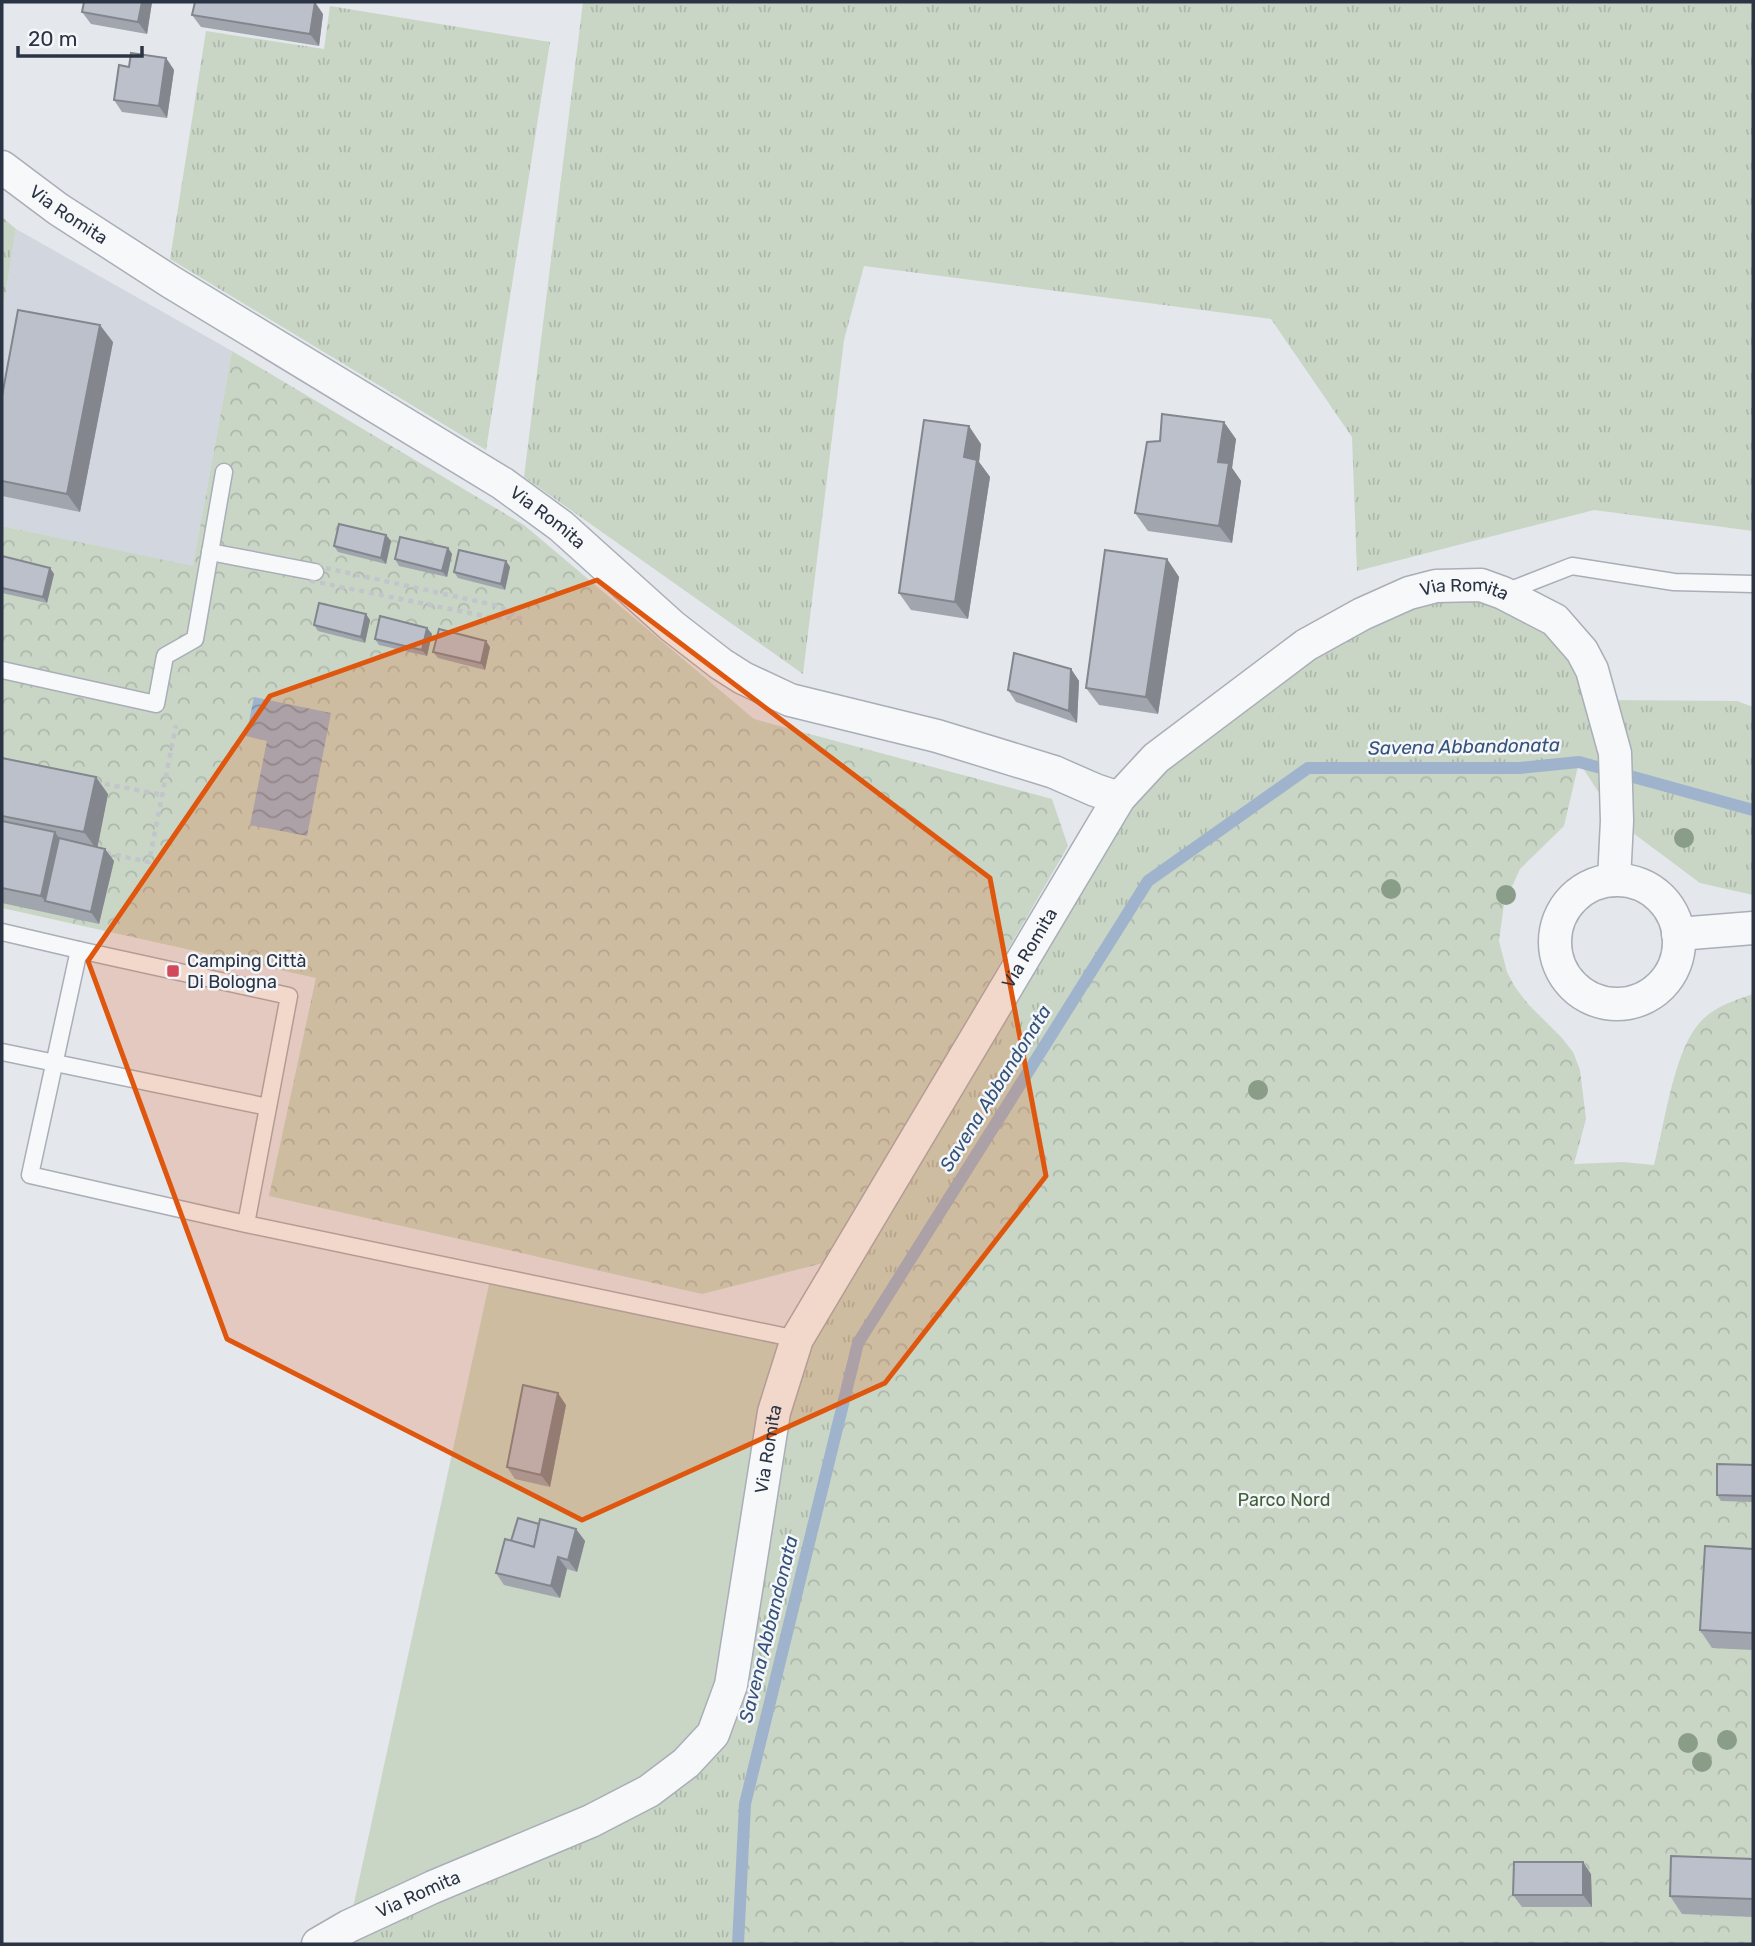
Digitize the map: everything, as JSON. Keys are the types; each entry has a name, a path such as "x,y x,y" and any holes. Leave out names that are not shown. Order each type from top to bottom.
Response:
{"street":[{"name":"Via Romita","path":"2,167 58,209 171,282 502,483 561,526 673,626 743,678 789,700 937,736 1054,772 1119,798"},
{"name":"Via Romita","path":"318,1944 349,1926 591,1821 649,1791 686,1763 713,1734 731,1685 774,1412 797,1339 1119,798 1156,758 1306,645 1362,614 1409,593 1436,586 1481,584 1555,620 1582,651 1592,670 1615,753 1617,821 1614,880"},
{"path":"1614,880 1632,882 1654,892 1670,910 1678,934 1676,960 1669,975 1652,993 1640,1000 1624,1004 1608,1004 1580,992 1563,973 1555,949 1558,921 1568,902 1589,886 1614,880"},
{"path":"1678,934 1753,928"}],"lane":[{"path":"2,670 156,704 165,656 195,639 224,472"},
{"path":"210,552 315,572"},
{"path":"1503,593 1572,566 1674,582 1753,584"},
{"path":"2,932 289,996 246,1224"},
{"path":"79,950 30,1175 246,1224 797,1339"},
{"path":"2,1052 268,1107"}],"path":[{"path":"316,566 499,606 520,618 494,618 313,581 315,572 316,566"},
{"path":"96,851 149,862 179,709 156,704"},
{"path":"82,780 163,795"}],"highlighted area":[{"path":"597,580 990,878 1046,1176 885,1383 582,1520 227,1339 88,961 270,696"}],"shaded area":[{"path":"16,229 232,351 193,567 2,526 2,316"}],"green space":[{"path":"583,2 1753,2 1753,531 1594,510 1357,571 1352,437 1271,319 864,266 844,340 803,674 524,477"},
{"path":"330,6 550,42 486,450 170,259 206,31 324,49"},
{"path":"2,217 16,229 2,316"},
{"path":"232,351 524,525 754,719 1052,799 1068,846 827,1262 702,1294 269,1196 316,978 2,908 2,526 193,566"},
{"path":"1436,586 1542,613 1602,700 1737,701 1753,707 1753,895 1700,883 1617,821 1579,762 1520,768 1147,881 858,1343 745,1804 738,1944 358,1944 349,1926 774,1412 1119,798 1254,683"},
{"name":"Parco Nord","path":"1579,762 1564,826 1520,869 1504,904 1499,941 1507,972 1515,987 1573,1052 1580,1070 1586,1119 1574,1164 1623,1162 1654,1165 1675,1073 1689,1039 1708,1014 1753,994 1753,1944 738,1944 745,1804 858,1343 1148,881 1308,768 1520,768"},
{"path":"491,1275 797,1339 731,1685 686,1763 349,1926"}],"water":[{"path":"254,697 331,713 307,836 250,825 267,741 246,736"}],"building":[{"path":"84,2 142,2 138,22 82,12"},
{"path":"195,2 315,2 310,34 192,15"},
{"path":"131,53 166,58 159,106 114,100 119,65 129,67"},
{"path":"18,310 100,325 67,494 2,481 2,396"},
{"path":"1162,414 1224,422 1218,462 1229,463 1219,526 1135,513 1147,442 1160,441"},
{"path":"924,420 969,426 964,457 977,460 955,602 899,593"},
{"path":"339,524 386,535 381,558 334,546"},
{"path":"400,537 448,548 442,571 395,559"},
{"path":"459,550 506,561 501,584 454,572"},
{"path":"1105,550 1167,559 1146,697 1086,688"},
{"path":"2,556 50,568 43,597 2,588"},
{"path":"319,603 366,614 361,637 314,625"},
{"path":"380,616 427,628 422,650 375,639"},
{"path":"439,629 486,641 481,663 433,652"},
{"path":"1014,653 1071,669 1069,711 1008,690"},
{"path":"2,758 96,777 84,832 2,816"},
{"path":"2,821 55,832 41,896 2,888"},
{"path":"59,838 105,849 91,912 45,901"},
{"path":"523,1385 558,1393 541,1475 507,1467"},
{"path":"1717,1464 1753,1465 1753,1496 1717,1495"},
{"path":"518,1518 539,1524 534,1547 511,1541"},
{"path":"540,1519 576,1529 568,1560 558,1557 551,1586 496,1573 505,1539 534,1547"},
{"path":"1705,1546 1753,1549 1753,1633 1700,1630"},
{"path":"1671,1856 1753,1859 1753,1899 1670,1896"},
{"path":"1514,1862 1583,1862 1583,1895 1513,1895"}],"waterway":[{"name":"Savena Abbandonata","path":"738,1944 745,1804 858,1343 1148,881 1308,768 1520,768 1579,762 1753,810"}],"place":[{"name":"Camping Città Di Bologna","path":"173,971"}]}
